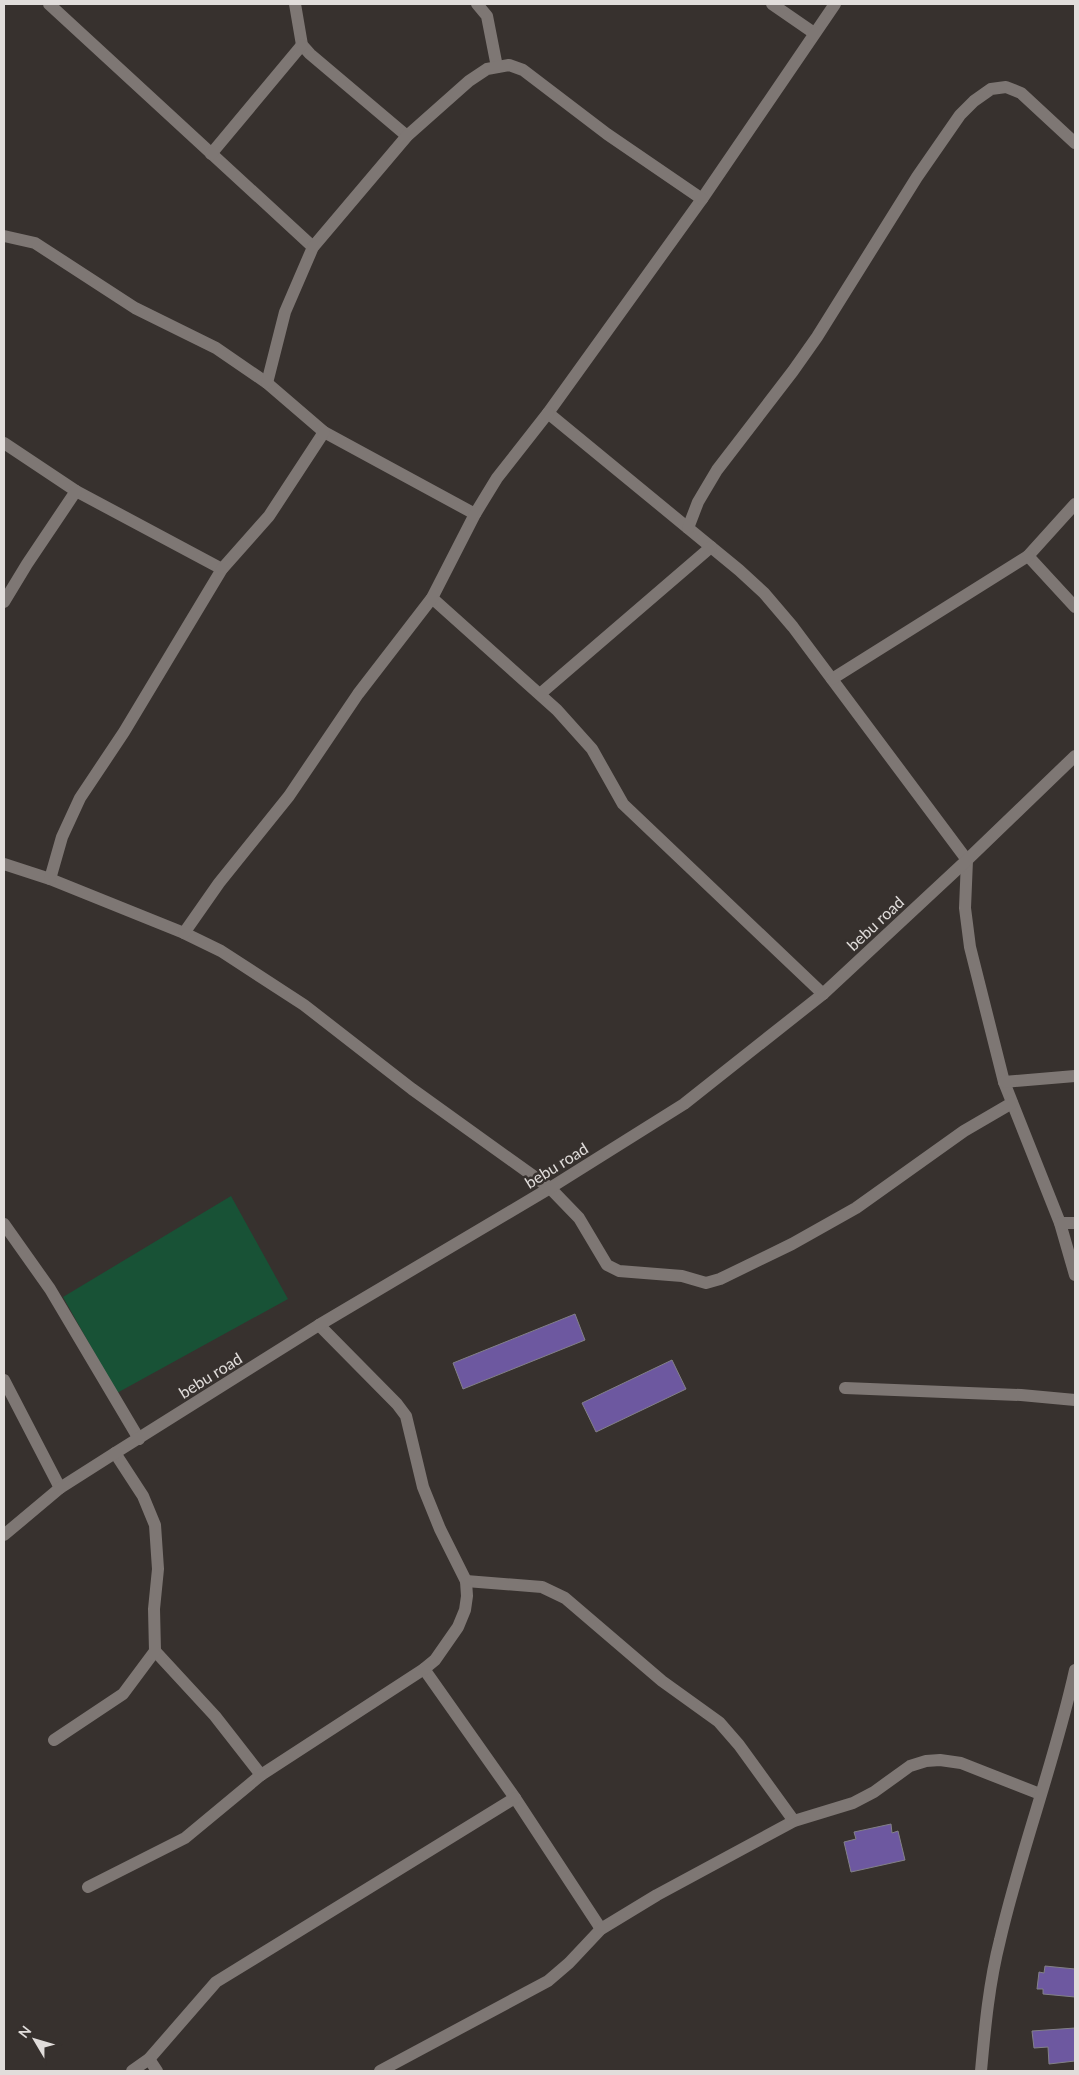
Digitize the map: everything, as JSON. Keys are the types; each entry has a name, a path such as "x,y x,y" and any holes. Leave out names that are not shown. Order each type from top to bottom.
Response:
{"street":[{"path":"49,4 313,247"},
{"path":"295,4 302,45 310,54 407,136"},
{"path":"477,4 486,16 497,67"},
{"path":"772,4 814,34"},
{"path":"184,933 219,883 289,796 358,694 432,598 474,514 497,478 548,412 702,199 835,4"},
{"path":"211,154 302,45"},
{"path":"267,383 285,312 313,247 407,136 468,81 487,69 509,65 523,70 607,134 702,199"},
{"path":"688,528 698,502 716,470 793,372 917,177 960,115 974,101 991,89 1006,87 1020,93 1075,143"},
{"path":"4,236 35,243 135,308 216,348 267,383 324,432 474,514"},
{"path":"548,412 764,593 793,627 967,860 965,908 970,947 1004,1082 1060,1223 1075,1275"},
{"path":"50,879 62,837 80,798 124,732 222,569 269,516 324,432"},
{"path":"4,443 76,491 222,569"},
{"path":"4,602 76,491"},
{"path":"832,679 1028,556 1075,504"},
{"path":"540,694 711,547"},
{"path":"1028,556 1075,607"},
{"path":"432,598 540,694 592,749 623,804 823,994"},
{"name":"bebu road","path":"4,1535 60,1488 115,1453 319,1325 550,1188 684,1104 823,994 1075,756"},
{"path":"4,863 50,879 184,933 221,951 304,1005 412,1089 550,1188 579,1218 606,1265 619,1271 682,1276 706,1283 720,1279 792,1244 856,1208 964,1131 1012,1103"},
{"path":"1004,1082 1075,1076"},
{"path":"1060,1223 1075,1223"},
{"path":"4,1224 50,1289 139,1439"},
{"path":"88,1887 185,1838 261,1775 424,1670 435,1660 458,1627 465,1610 467,1596 466,1581 440,1529 423,1487 406,1416 397,1404 319,1325"},
{"path":"4,1380 60,1488"},
{"path":"845,1388 1021,1395 1075,1400"},
{"path":"54,1740 124,1694 155,1651 154,1610 158,1569 155,1525 143,1496 115,1453"},
{"path":"466,1581 542,1587 564,1598 662,1682 719,1722 739,1745 794,1822"},
{"path":"155,1651 215,1716 261,1775"},
{"path":"424,1670 515,1798 601,1929"},
{"path":"982,2071 989,1994 1000,1939 1075,1670"},
{"path":"380,2071 548,1981 601,1929 657,1895 794,1822 853,1803 874,1792 910,1766 926,1761 940,1760 961,1763 1040,1794"},
{"path":"132,2071 149,2059 216,1982 515,1798"},
{"path":"149,2059 157,2071"}],"green space":[{"path":"231,1196 288,1299 117,1393 63,1297"}],"building":[{"path":"575,1314 585,1340 463,1389 453,1363"},
{"path":"672,1360 686,1389 596,1432 582,1403"},
{"path":"891,1824 892,1833 898,1831 905,1860 851,1872 844,1842 856,1839 854,1832"},
{"path":"1045,1966 1075,1969 1075,1997 1043,1994 1043,1989 1037,1989 1039,1972 1044,1973"},
{"path":"1075,2028 1075,2061 1049,2064 1048,2047 1034,2048 1032,2031"}]}
